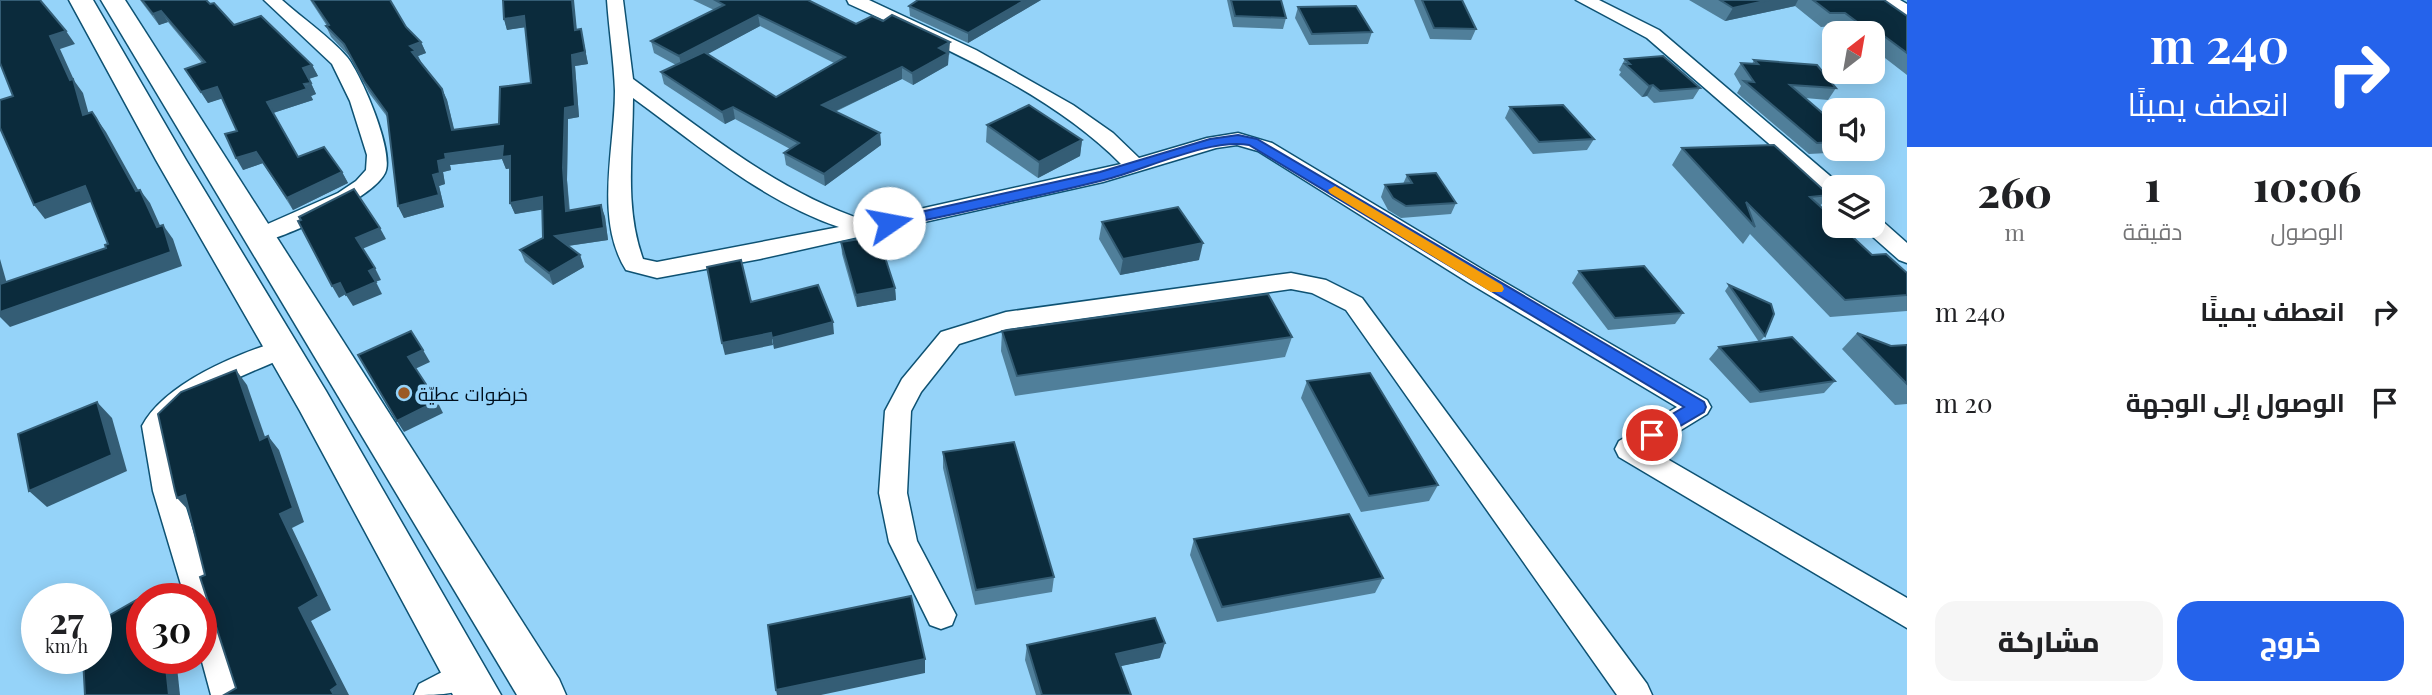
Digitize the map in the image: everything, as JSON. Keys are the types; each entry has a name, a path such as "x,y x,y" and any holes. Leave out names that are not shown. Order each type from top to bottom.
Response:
{"street":[{"path":"260,236 345,198 363,186 376,172 377,155 360,101 340,61 272,0"},
{"path":"615,0 623,81 620,211 627,250 634,265 650,270 669,269 864,229 1136,167 1228,140 1253,142 1698,407 1628,449 1907,614"},
{"path":"855,0 970,54 1066,109 1106,137 1136,167"},
{"path":"1584,0 1614,12 1653,34 1822,180"},
{"path":"1889,0 1907,12"},
{"path":"108,1 260,236 543,695"},
{"path":"108,1 282,349 472,685 430,695"},
{"path":"623,81 735,161 810,208 864,229"},
{"path":"1885,236 1907,255"},
{"path":"941,615 903,542 894,493 898,411 911,386 950,338 1006,321 1291,281 1318,286 1354,304 1636,695"},
{"path":"195,583 167,491 155,426 168,408 190,393 282,349"},
{"path":"217,659 227,695"}],"building":[{"path":"0,0 40,0 66,31 50,36 70,80 73,79 83,115 92,112 96,118 136,191 140,190 157,227 163,225 171,252 0,312 0,284 106,248 105,245 108,244 85,186 34,205 0,128 0,100 13,96 0,63"},
{"path":"142,0 206,0 210,4 214,3 234,25 261,16 312,65 303,68 311,83 304,84 307,89 267,102 298,157 324,147 342,172 287,198 256,152 236,158 225,134 237,131 217,87 201,92 185,69 205,62 161,11 153,14"},
{"path":"312,0 390,0 406,27 421,42 410,46 416,51 412,52 442,89 452,130 499,124 500,87 531,83 524,16 504,19 503,0 572,0 575,30 581,29 585,52 572,55 575,106 565,108 563,168 566,211 601,205 604,228 555,236 580,255 549,273 520,250 543,238 542,197 510,203 510,156 502,157 503,146 445,154 446,159 438,161 440,173 433,175 439,195 398,206 387,113 364,81 344,44 326,26 329,25"},
{"path":"715,0 808,0 856,24 872,16 883,21 892,15 950,42 939,48 948,53 912,73 902,67 822,105 880,133 824,174 784,153 799,143 733,107 722,112 661,72 704,52 776,97 845,57 758,15 679,56 651,41 724,5"},
{"path":"918,0 1025,0 968,33 909,6"},
{"path":"1231,0 1281,0 1286,18 1235,16"},
{"path":"1422,0 1462,0 1476,29 1434,28"},
{"path":"1720,0 1769,0 1733,8"},
{"path":"1813,0 1884,0 1907,16 1907,53 1885,37 1885,21 1856,21 1845,13 1830,13"},
{"path":"1356,6 1372,32 1312,34 1298,7"},
{"path":"1663,56 1700,88 1660,91 1653,85 1649,86 1625,64 1630,64 1625,59"},
{"path":"1754,60 1817,65 1822,71 1822,84 1833,84 1836,88 1790,85 1822,113 1822,143 1817,143 1744,81 1754,82 1741,63 1758,64"},
{"path":"1029,105 1082,140 1039,162 987,125"},
{"path":"1563,105 1594,139 1539,142 1510,107"},
{"path":"1774,145 1822,189 1822,196 1810,197 1822,208 1822,238 1854,238 1872,255 1886,254 1907,273 1907,295 1845,300 1746,202 1755,227 1682,148"},
{"path":"1436,173 1456,203 1406,206 1393,198 1385,185 1412,183 1407,175"},
{"path":"354,189 380,228 356,238 375,268 369,271 376,282 346,295 340,283 332,286 298,221 301,220 299,217"},
{"path":"1178,207 1203,243 1123,259 1102,222"},
{"path":"878,236 895,288 856,295 841,242"},
{"path":"741,260 751,302 818,285 833,322 772,338 771,333 722,343 707,267"},
{"path":"1644,266 1683,313 1615,318 1579,271"},
{"path":"1729,285 1771,304 1774,314 1765,336"},
{"path":"1268,294 1292,337 1017,376 1002,331"},
{"path":"411,331 423,350 408,357 437,401 397,421 358,355"},
{"path":"1857,333 1891,346 1907,345 1907,384"},
{"path":"1792,337 1835,381 1760,392 1719,347"},
{"path":"236,370 260,440 268,436 293,508 280,514 319,596 299,608 338,685 331,690 334,695 224,695 236,688 217,629 217,583 202,583 200,577 205,575 185,495 177,498 158,414 181,392"},
{"path":"1370,373 1438,485 1369,496 1307,381"},
{"path":"97,402 112,455 29,491 18,434"},
{"path":"1014,442 1054,577 976,590 943,452"},
{"path":"1349,514 1383,578 1222,607 1194,539"},
{"path":"911,596 925,659 776,690 768,625"},
{"path":"126,606 126,674 167,674 169,695 85,695 84,674 112,674 112,614"},
{"path":"1155,618 1165,643 1116,654 1131,695 1042,695 1027,645"}],"slow traffic":[{"path":"1335,190 1497,289"}],"place":[{"name":"خرضوات عطيّة","path":"404,393"}],"route":[{"path":"889,223 1103,176 1214,142 1238,139 1253,142 1698,407 1652,435"}]}
